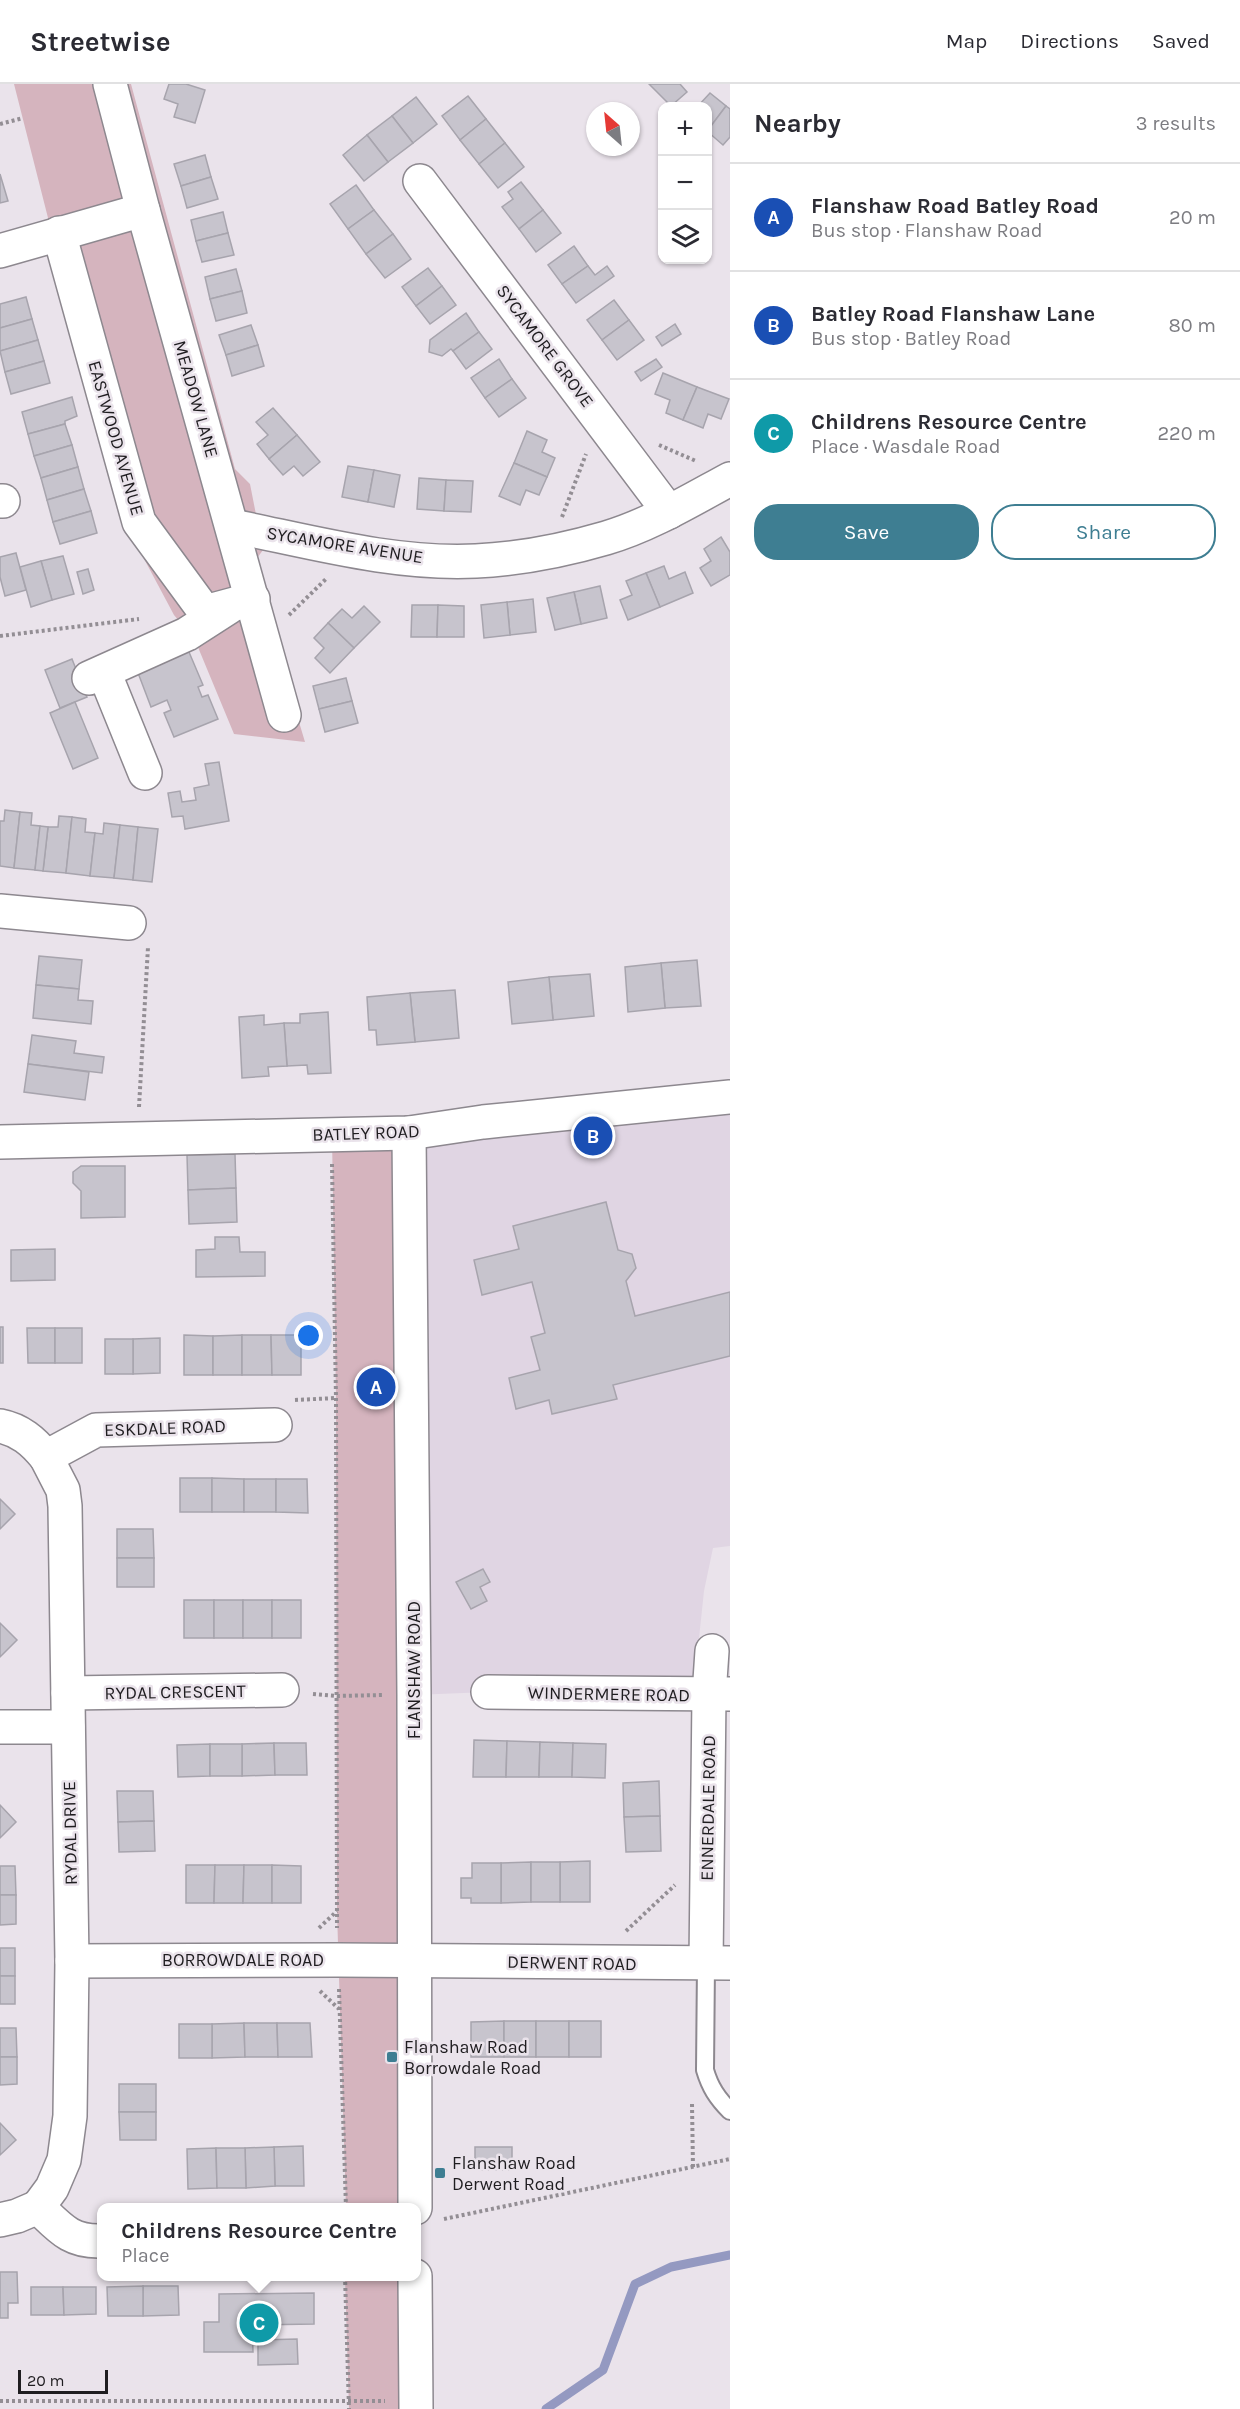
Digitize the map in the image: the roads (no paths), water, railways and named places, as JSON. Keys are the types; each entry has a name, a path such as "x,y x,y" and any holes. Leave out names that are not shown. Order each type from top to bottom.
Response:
{"street":[{"name":"MEADOW LANE","path":"110,84 232,526 244,602 264,639 284,714"},
{"name":"SYCAMORE GROVE","path":"420,181 669,512"},
{"path":"0,250 143,210"},
{"name":"EASTWOOD AVENUE","path":"59,234 139,522 205,612 244,602"},
{"name":"SYCAMORE AVENUE","path":"232,526 355,550 418,559 476,561 549,552 608,537 669,512 730,479"},
{"path":"146,773 97,675 187,634 244,602"},
{"path":"0,911 139,931"},
{"name":"BATLEY ROAD","path":"0,1142 409,1133 483,1122 730,1097"},
{"name":"FLANSHAW ROAD","path":"409,1133 414,1961 427,2214"},
{"name":"ESKDALE ROAD","path":"46,1457 96,1430 275,1425"},
{"path":"0,1426 12,1428 32,1440 46,1457"},
{"name":"RYDAL DRIVE","path":"38,2207 52,2188 64,2160 68,2137 72,1961 65,1506 63,1490 46,1457"},
{"name":"ENNERDALE ROAD","path":"712,1651 720,1695 707,1854 718,1964"},
{"name":"RYDAL CRESCENT","path":"68,1693 282,1690"},
{"name":"WINDERMERE ROAD","path":"488,1692 720,1695"},
{"path":"0,1728 68,1727"},
{"name":"BORROWDALE ROAD","path":"72,1961 414,1961"},
{"name":"DERWENT ROAD","path":"414,1961 718,1964"},
{"path":"0,2220 38,2207 65,2233 83,2242 97,2241"},
{"path":"415,2281 416,2405"}],"lane":[{"path":"718,1964 705,2070 709,2086 719,2101 730,2111"}],"waterway":[{"path":"546,2409 603,2370 635,2284 671,2267 730,2255"}],"place":[{"name":"Batley Road Flanshaw Lane","path":"593,1136"},
{"name":"Flanshaw Road Batley Road","path":"376,1387"},
{"name":"Flanshaw Road Borrowdale Road","path":"392,2057"},
{"name":"Flanshaw Road Derwent Road","path":"440,2173"},
{"name":"Childrens Resource Centre","path":"259,2323"}]}
